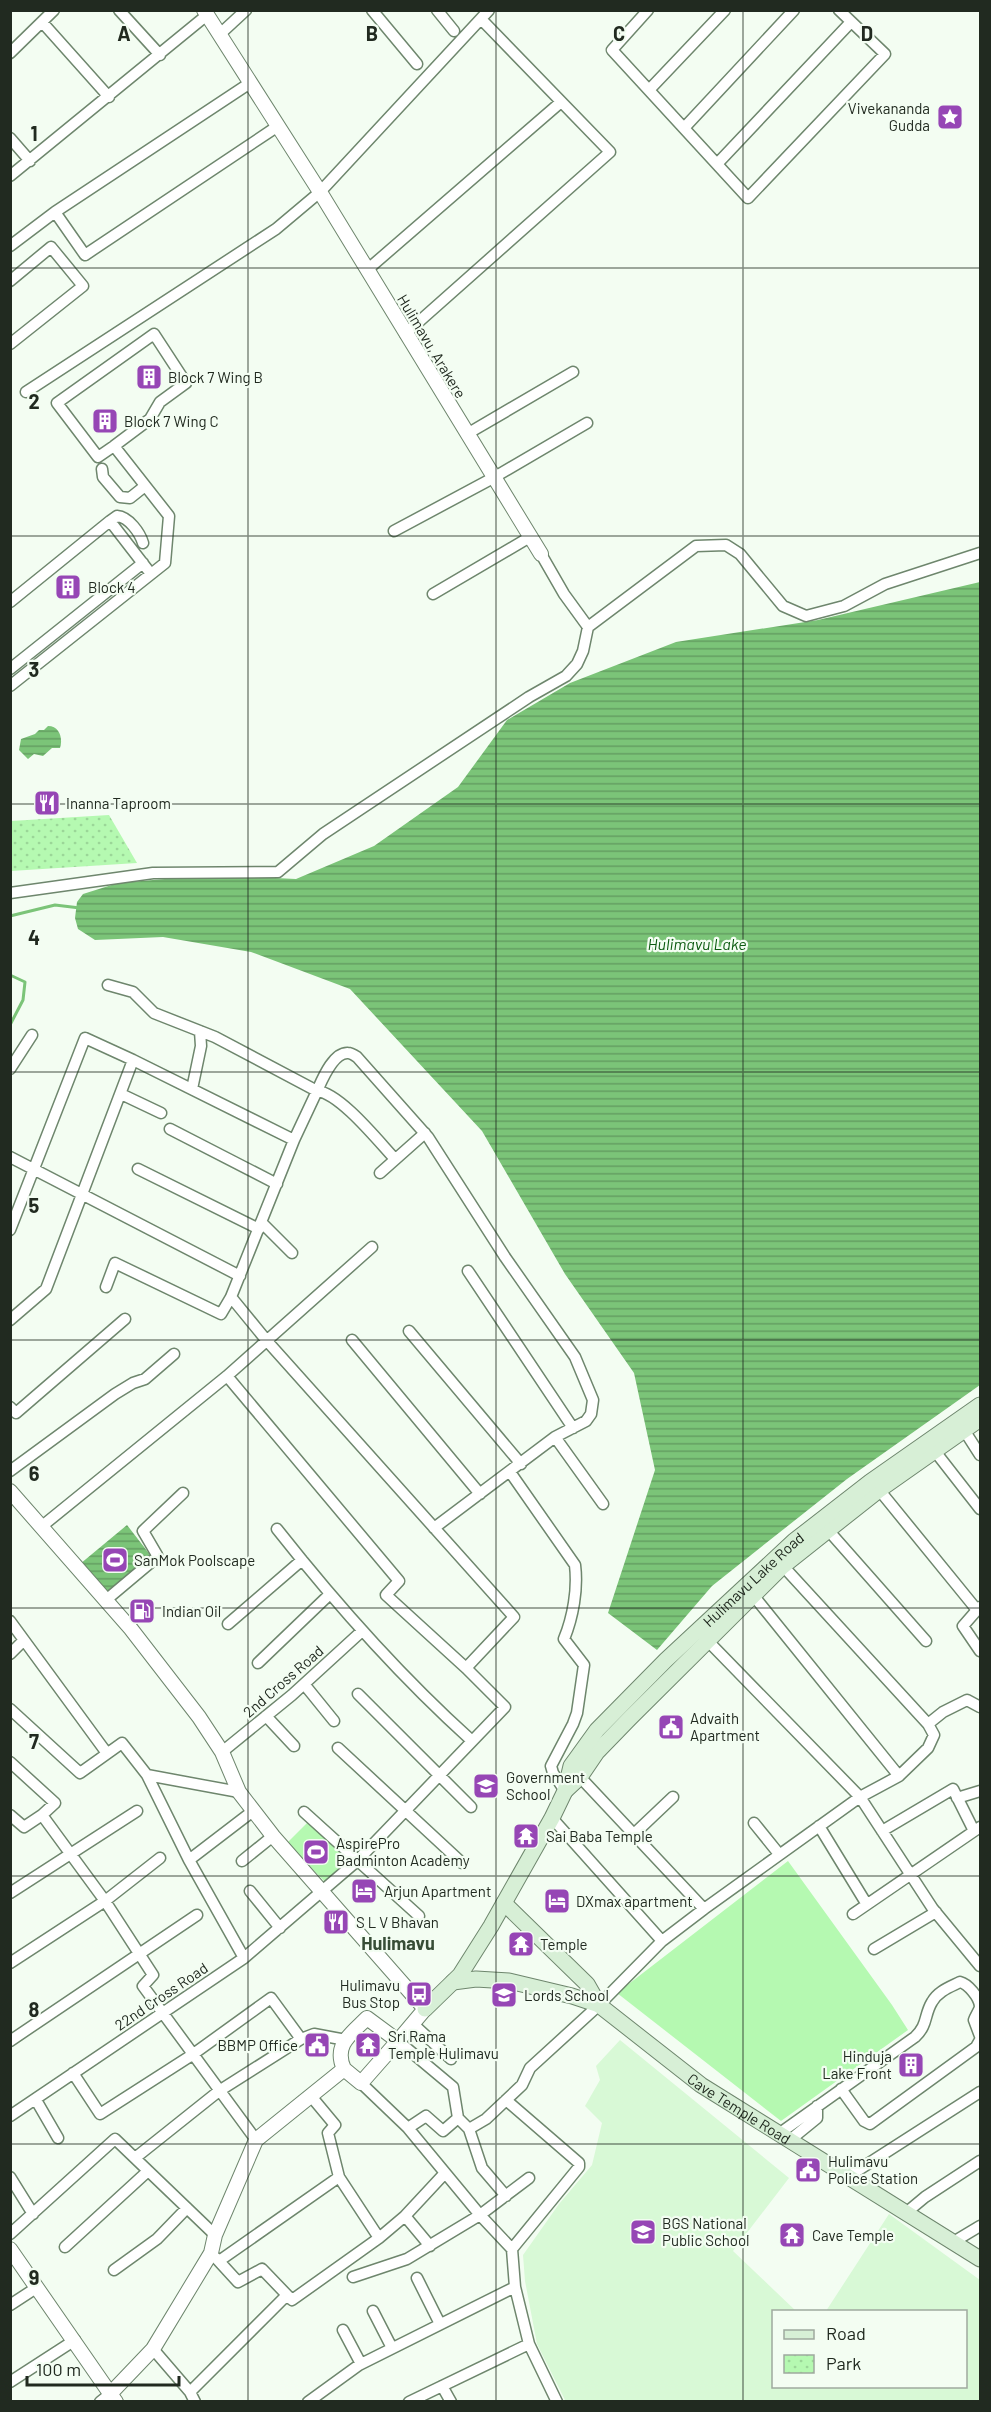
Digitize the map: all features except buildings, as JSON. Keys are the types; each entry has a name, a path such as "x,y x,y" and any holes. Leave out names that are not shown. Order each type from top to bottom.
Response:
{"main road":[{"name":"Hulimavu Lake Road","path":"425,2009 460,1975 552,1818 565,1791 571,1766 597,1731 666,1660 703,1635 828,1530 875,1486 981,1405"},
{"name":"Hulimavu Lake Road","path":"565,1791 580,1777 597,1752 703,1635 794,1541 875,1486 981,1419"},
{"name":"Cave Temple Road","path":"504,1903 587,1983 598,2005"},
{"name":"Cave Temple Road","path":"453,1982 476,1978 509,1981 572,1996 598,2005 701,2085 981,2259"}],"street":[{"path":"10,53 54,10"},
{"path":"119,10 160,55"},
{"path":"219,35 246,10"},
{"path":"372,10 417,64"},
{"path":"437,10 454,31"},
{"path":"648,10 612,50 748,198 885,54 839,10"},
{"path":"649,90 724,10"},
{"path":"684,128 794,10"},
{"path":"10,176 160,55 206,13"},
{"name":"Hulimavu, Arakere","path":"206,13 320,192 564,594 588,627"},
{"path":"26,392 276,229 320,192 485,15 561,102 610,152 405,334"},
{"path":"42,22 109,97"},
{"path":"717,164 851,22"},
{"path":"10,246 55,212 250,82"},
{"path":"367,270 561,102"},
{"path":"55,212 85,255 278,126"},
{"path":"10,138 30,160"},
{"path":"10,281 51,247 83,286 10,344"},
{"path":"154,334 186,383 160,402 150,419 114,446 98,457 57,403 154,334"},
{"path":"466,434 573,372"},
{"path":"394,531 493,478 587,423"},
{"path":"10,686 165,563 169,516 114,446"},
{"path":"102,470 103,477 120,497 130,498 145,486"},
{"path":"10,602 117,516 123,517 141,536 142,543"},
{"path":"110,521 151,574"},
{"path":"433,594 530,537"},
{"path":"10,893 153,873 278,872 324,834 529,697 567,676 577,664 583,651 588,627 696,546 726,545 740,554 783,606 806,616 844,606 885,584 981,553"},
{"path":"21,678 11,667 143,563"},
{"path":"108,985 133,992 154,1013 215,1037 317,1091 324,1092 349,1110 395,1160"},
{"path":"192,1089 201,1046 200,1031"},
{"path":"10,1069 32,1035"},
{"path":"10,1230 85,1038 294,1140"},
{"path":"106,1287 115,1263 221,1314 240,1276 294,1140 329,1066 342,1054 348,1053 357,1057 425,1133 505,1257 575,1357 587,1381 593,1400 593,1407 586,1421 555,1437 434,1528"},
{"path":"10,1320 46,1289 134,1060"},
{"path":"121,1094 161,1113"},
{"path":"171,1129 277,1184"},
{"path":"380,1173 425,1133"},
{"path":"10,1157 240,1276"},
{"path":"138,1170 260,1226 292,1253"},
{"path":"41,1527 227,1376 372,1247"},
{"path":"468,1271 573,1428"},
{"path":"227,1376 399,1581 386,1595 466,1668 514,1617 267,1341 231,1297"},
{"path":"10,1407 16,1413 125,1319"},
{"path":"409,1331 521,1464"},
{"path":"352,1340 480,1494"},
{"path":"10,1471 115,1394 145,1379 174,1354"},
{"path":"964,1430 981,1455"},
{"path":"555,1437 603,1504"},
{"path":"934,1450 981,1509"},
{"path":"510,1472 575,1565 578,1582 564,1640 584,1665 580,1698 573,1725 551,1766 565,1791"},
{"path":"875,1486 979,1608 963,1626 981,1651"},
{"path":"10,1491 106,1600 199,1717 222,1752 239,1792 273,1836 425,2009 361,2083"},
{"path":"106,1600 156,1558 157,1555 143,1531 183,1493"},
{"path":"277,1529 362,1631 421,1695 471,1740"},
{"path":"828,1530 926,1641"},
{"path":"228,1624 302,1560"},
{"path":"468,2129 486,2119 522,2085 530,2068 662,1941 860,1797 899,1776 928,1748 934,1735 928,1724 783,1566"},
{"path":"258,1663 330,1594"},
{"path":"753,1594 899,1776"},
{"path":"10,1621 106,1752"},
{"name":"2nd Cross Road","path":"222,1752 304,1684 362,1631"},
{"path":"703,1635 860,1797 936,1912 981,1966"},
{"path":"10,1654 24,1640"},
{"name":"22nd Cross Road","path":"10,2116 244,1958 357,1861 505,1707 466,1668"},
{"path":"304,1684 334,1722"},
{"path":"358,1694 471,1807"},
{"path":"928,1724 943,1712 967,1700 981,1707"},
{"path":"10,1709 80,1773 106,1752 122,1743 147,1775 189,1860 244,1958"},
{"path":"266,1716 294,1746"},
{"path":"338,1748 462,1863"},
{"path":"10,1762 55,1803 24,1827 10,1815"},
{"path":"147,1775 239,1792"},
{"path":"580,1777 704,1909"},
{"path":"852,1914 977,1829 953,1789 882,1831"},
{"path":"957,1798 981,1791"},
{"path":"634,1834 673,1797"},
{"path":"10,1893 136,1811"},
{"path":"189,1860 254,1811"},
{"path":"304,1812 418,1916"},
{"path":"42,1815 105,1901 153,1975 143,1986 256,2140"},
{"path":"552,1818 662,1941"},
{"path":"754,1823 779,1854"},
{"path":"819,1826 866,1903"},
{"path":"242,1861 273,1836"},
{"path":"10,1964 105,1901 160,1858"},
{"path":"250,1891 280,1928"},
{"path":"874,1949 936,1912"},
{"path":"10,2041 196,1915"},
{"path":"785,2137 817,2118 817,2106 921,2031 931,2003 940,1992 960,1982 968,1985 980,2007 974,2020 981,2038 976,2047 870,2124 864,2121 841,2089"},
{"path":"73,2073 100,2114 192,2055 271,1998 301,2039"},
{"path":"506,2196 482,2168 468,2129 458,2118 453,2087 367,2018 339,2050 339,2058 344,2069 408,2128 480,2215 512,2249 515,2287 529,2344 557,2402"},
{"path":"413,2024 451,2059"},
{"path":"135,2158 219,2091 301,2039 314,2034 346,2040"},
{"path":"344,2069 256,2140 215,2235 215,2257 238,2282 262,2269 291,2300 379,2238 405,2216 445,2173"},
{"path":"849,2176 981,2092"},
{"path":"310,2095 335,2125 328,2133 339,2177 379,2238"},
{"path":"36,2100 58,2138"},
{"path":"506,2100 579,2163 579,2167 512,2249"},
{"path":"408,2128 426,2116 443,2131 458,2118"},
{"path":"10,2234 115,2139 215,2235"},
{"path":"907,2212 925,2197 981,2161"},
{"path":"65,2247 148,2171"},
{"path":"10,2177 33,2214"},
{"path":"10,2249 75,2340 109,2399 153,2349 215,2257 339,2177"},
{"path":"353,2277 407,2259 430,2247 480,2215 529,2178"},
{"path":"114,2270 157,2239 187,2208"},
{"path":"405,2216 430,2247"},
{"path":"955,2241 981,2226"},
{"path":"417,2278 440,2324"},
{"path":"308,2402 361,2364 515,2287"},
{"path":"10,2305 36,2288"},
{"path":"153,2349 193,2397 287,2295"},
{"path":"373,2311 392,2348"},
{"path":"344,2330 361,2364"},
{"path":"10,2382 75,2340"},
{"path":"409,2402 529,2344"},
{"path":"442,2386 451,2402"}],"shaded area":[{"name":"BGS National Public School","path":"620,2040 789,2178 733,2251 795,2310 772,2310 772,2388 967,2388 967,2310 827,2310 889,2214 980,2280 980,2401 565,2400 537,2344 525,2281 523,2255 559,2204 592,2165 602,2123 585,2106 600,2080 596,2066"}],"green space":[{"path":"109,815 137,863 11,871 11,821"},
{"name":"AspirePro Badminton Academy","path":"308,1822 347,1860 325,1882 287,1843"},
{"path":"788,1861 908,2030 781,2121 617,1993"}],"water":[{"name":"Hulimavu Lake","path":"980,582 980,1385 847,1479 712,1586 657,1650 608,1613 655,1470 634,1373 565,1274 482,1131 350,989 251,952 163,937 95,940 78,929 75,918 77,902 83,894 118,883 211,875 296,879 374,846 458,787 507,720 570,683 676,642 818,620"},
{"path":"48,726 55,728 60,734 60,748 52,748 43,756 34,754 28,759 19,750 21,739 39,730 44,730"},
{"name":"SanMok Poolscape","path":"127,1525 151,1556 107,1595 80,1564"}],"waterway":[{"path":"10,916 55,905 80,908"},
{"path":"10,975 25,982 23,1000 10,1025"}],"place":[{"name":"Vivekananda Gudda","path":"950,117"},
{"name":"Block 7 Wing B","path":"149,377"},
{"name":"Block 7 Wing C","path":"105,421"},
{"name":"Block 4","path":"68,587"},
{"name":"Inanna Taproom","path":"47,803"},
{"name":"SanMok Poolscape","path":"115,1560"},
{"name":"Indian Oil","path":"142,1611"},
{"name":"Advaith Apartment","path":"671,1727"},
{"name":"Government School","path":"486,1786"},
{"name":"Sai Baba Temple","path":"526,1836"},
{"name":"AspirePro Badminton Academy","path":"316,1852"},
{"name":"Arjun Apartment","path":"364,1891"},
{"name":"DXmax apartment","path":"557,1901"},
{"name":"S L V Bhavan","path":"336,1922"},
{"name":"Temple","path":"521,1944"},
{"name":"Hulimavu Bus Stop","path":"419,1994"},
{"name":"Lords School","path":"504,1995"},
{"name":"BBMP Office","path":"317,2045"},
{"name":"Sri Rama Temple Hulimavu","path":"368,2045"},
{"name":"Hinduja Lake Front","path":"911,2065"},
{"name":"Hulimavu Police Station","path":"808,2170"},
{"name":"BGS National Public School","path":"643,2232"},
{"name":"Cave Temple","path":"792,2235"}],"district":[{"name":"Hulimavu","path":"398,1943"}]}
